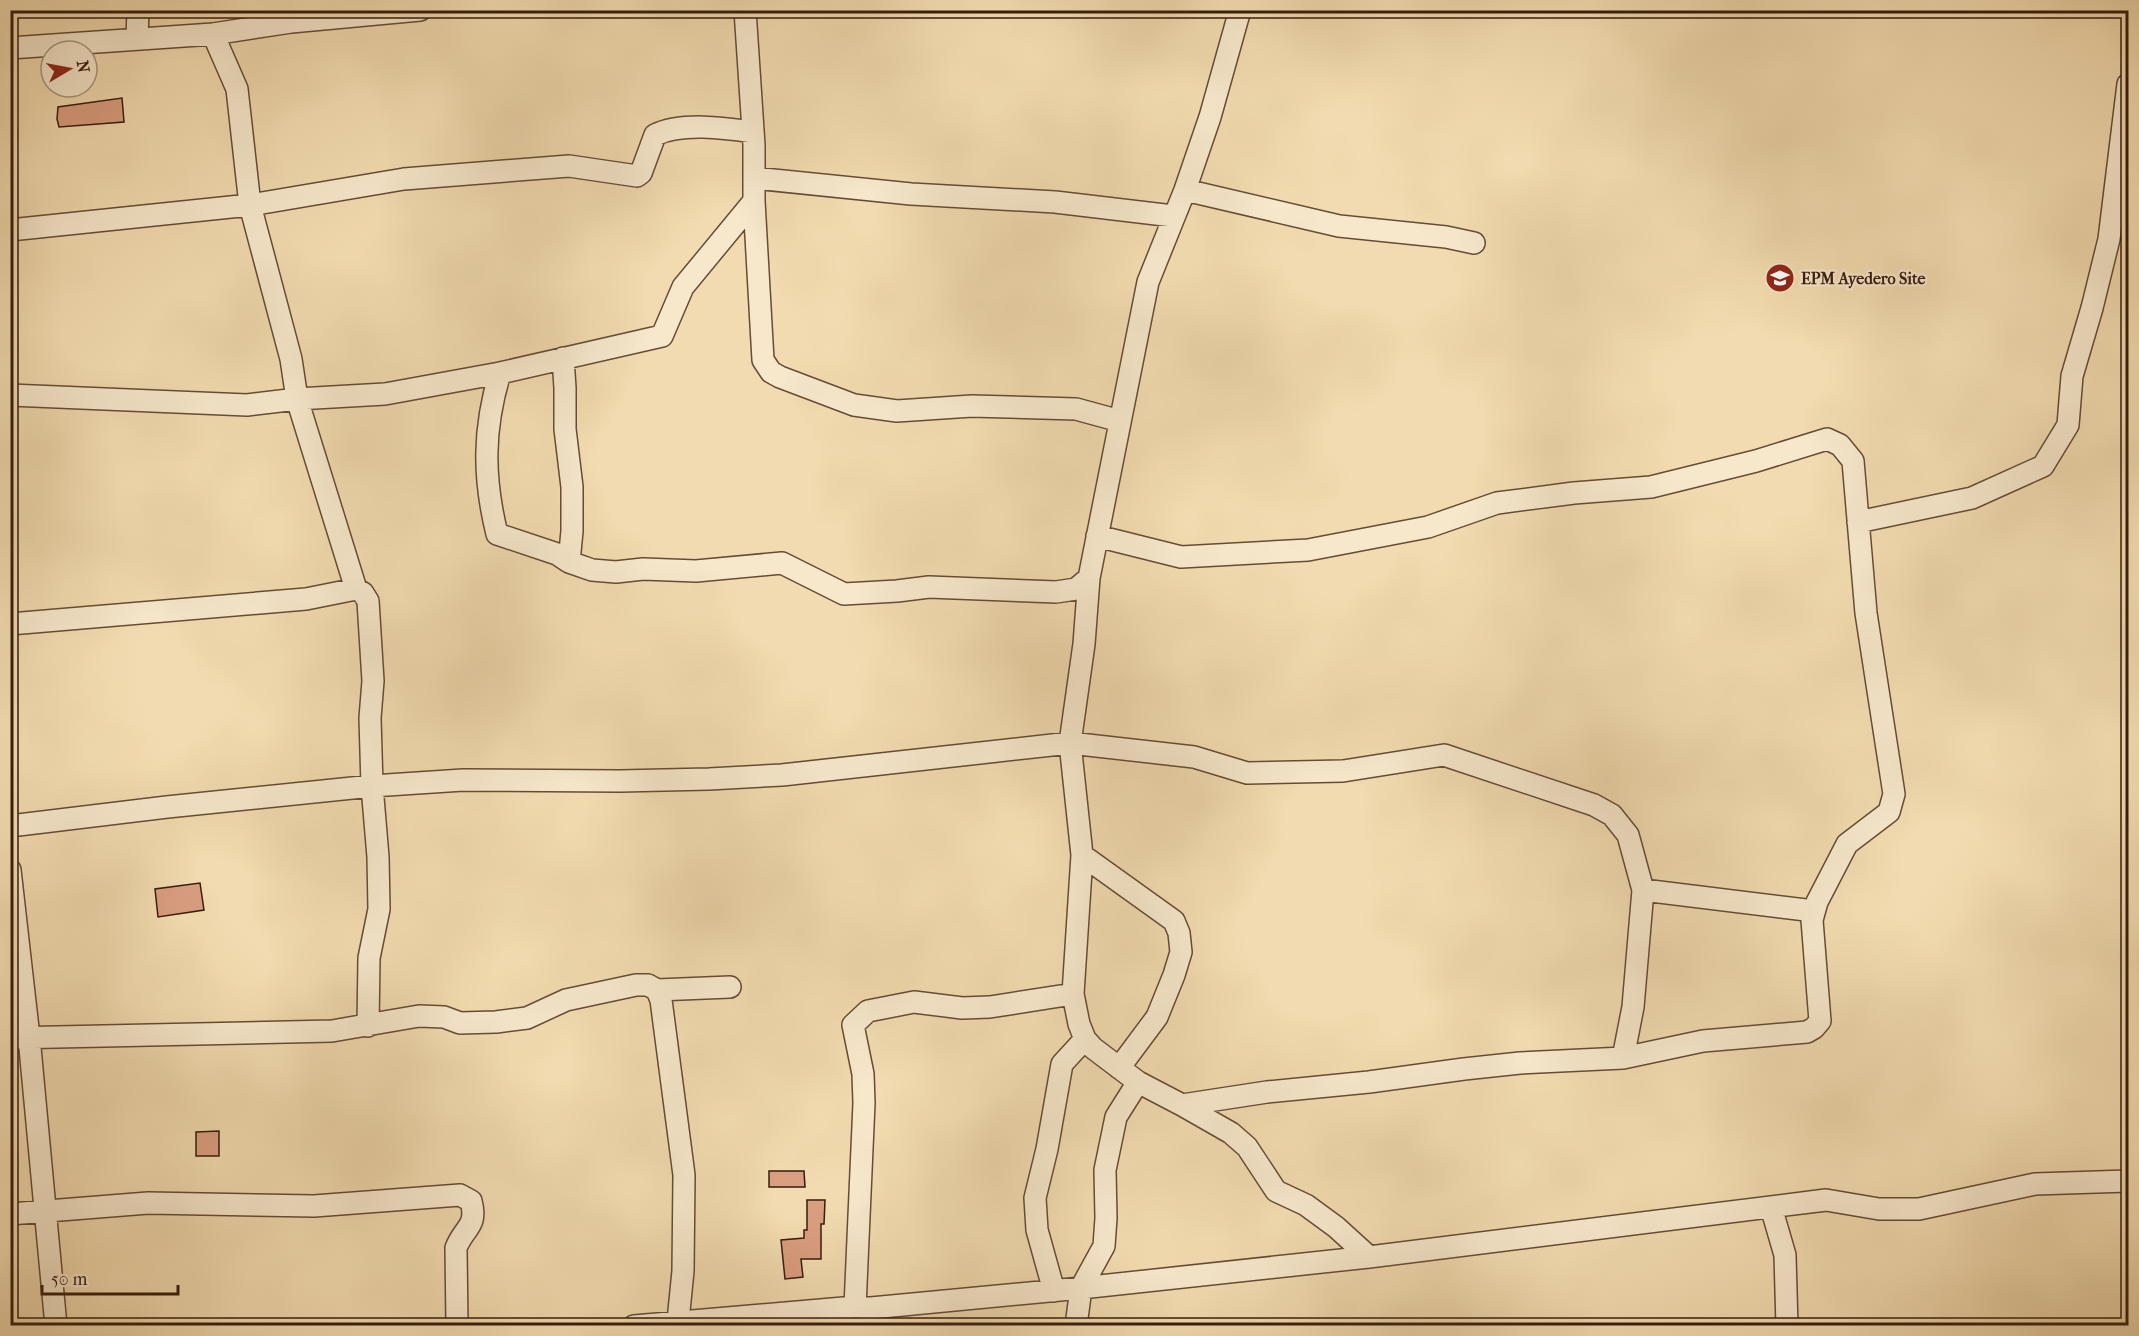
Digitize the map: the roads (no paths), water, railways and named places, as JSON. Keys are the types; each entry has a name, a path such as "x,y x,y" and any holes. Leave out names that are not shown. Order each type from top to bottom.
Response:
{"street":[{"path":"137,39 138,10"},
{"path":"10,48 213,34 291,22 420,10"},
{"path":"745,10 763,360 771,372 854,405 886,410 972,406 1076,409 1120,421"},
{"path":"1240,10 1210,117 1185,190 1148,282 1089,578 1084,644 1070,743 1082,855 1073,994 1079,1024 1085,1039 1093,1048 1138,1082 1231,1133 1247,1147 1276,1191 1306,1205 1336,1227 1369,1257"},
{"path":"213,34 237,89 250,204 291,359 297,399 356,589"},
{"path":"1858,522 1972,498 2043,466 2068,425 2072,376 2109,239 2126,127 2128,84"},
{"path":"10,230 250,204 404,180 569,166 637,176 655,135 662,131 713,126 753,132"},
{"path":"754,178 911,194 1055,202 1173,216"},
{"path":"1185,190 1339,226 1446,237 1474,243"},
{"path":"10,395 247,405 297,399 385,394 500,373 662,336 683,287 754,201"},
{"path":"563,358 566,388 565,429 572,487 569,562"},
{"path":"500,373 491,405 486,451 489,504 497,534 556,554 569,562 592,570 616,572 643,569 696,572 782,563 844,594 929,587 1056,592 1076,589 1089,578"},
{"path":"1097,536 1181,557 1308,550 1428,527 1497,502 1651,487 1756,461 1827,439 1840,445 1852,461 1866,614 1894,794 1889,813 1848,844 1817,902 1812,920 1820,1021 1814,1028 1807,1032 1703,1041 1623,1058 1520,1063 1267,1092 1182,1105"},
{"path":"10,624 306,599 356,589 363,593 368,601 373,681 370,718 372,786 380,909 369,958 368,1026"},
{"path":"10,826 372,786 463,780 708,779 782,775 1070,743 1194,757 1247,773 1344,771 1444,755 1594,805 1612,815 1628,835 1643,890 1633,1007 1623,1058"},
{"path":"1082,855 1174,921 1179,933 1181,952 1157,1017 1119,1068"},
{"path":"10,870 20,1038 45,1210 56,1326"},
{"path":"1643,890 1814,911"},
{"path":"20,1038 332,1031 419,1016 444,1017 460,1023 496,1022 527,1018 566,1000 636,985 648,985 657,990 730,987"},
{"path":"657,990 661,1000 684,1175 683,1271 678,1321"},
{"path":"869,1313 855,1287 864,1103 863,1074 853,1025 868,1011 914,1002 962,1008 990,1007 1073,994"},
{"path":"1054,1291 1037,1230 1035,1198 1047,1149 1062,1064 1085,1039"},
{"path":"1076,1326 1081,1288 1104,1246 1105,1170 1116,1117 1138,1082"},
{"path":"634,1326 678,1321 869,1313 1369,1257 1826,1200 1879,1209 1919,1209 2035,1185 2128,1181"},
{"path":"10,1214 148,1203 314,1206 460,1195 471,1201 474,1213 472,1225 456,1248 458,1326"},
{"path":"1772,1207 1785,1255 1787,1326"}],"place":[{"name":"EPM Ayedero Site","path":"1780,278"}]}
